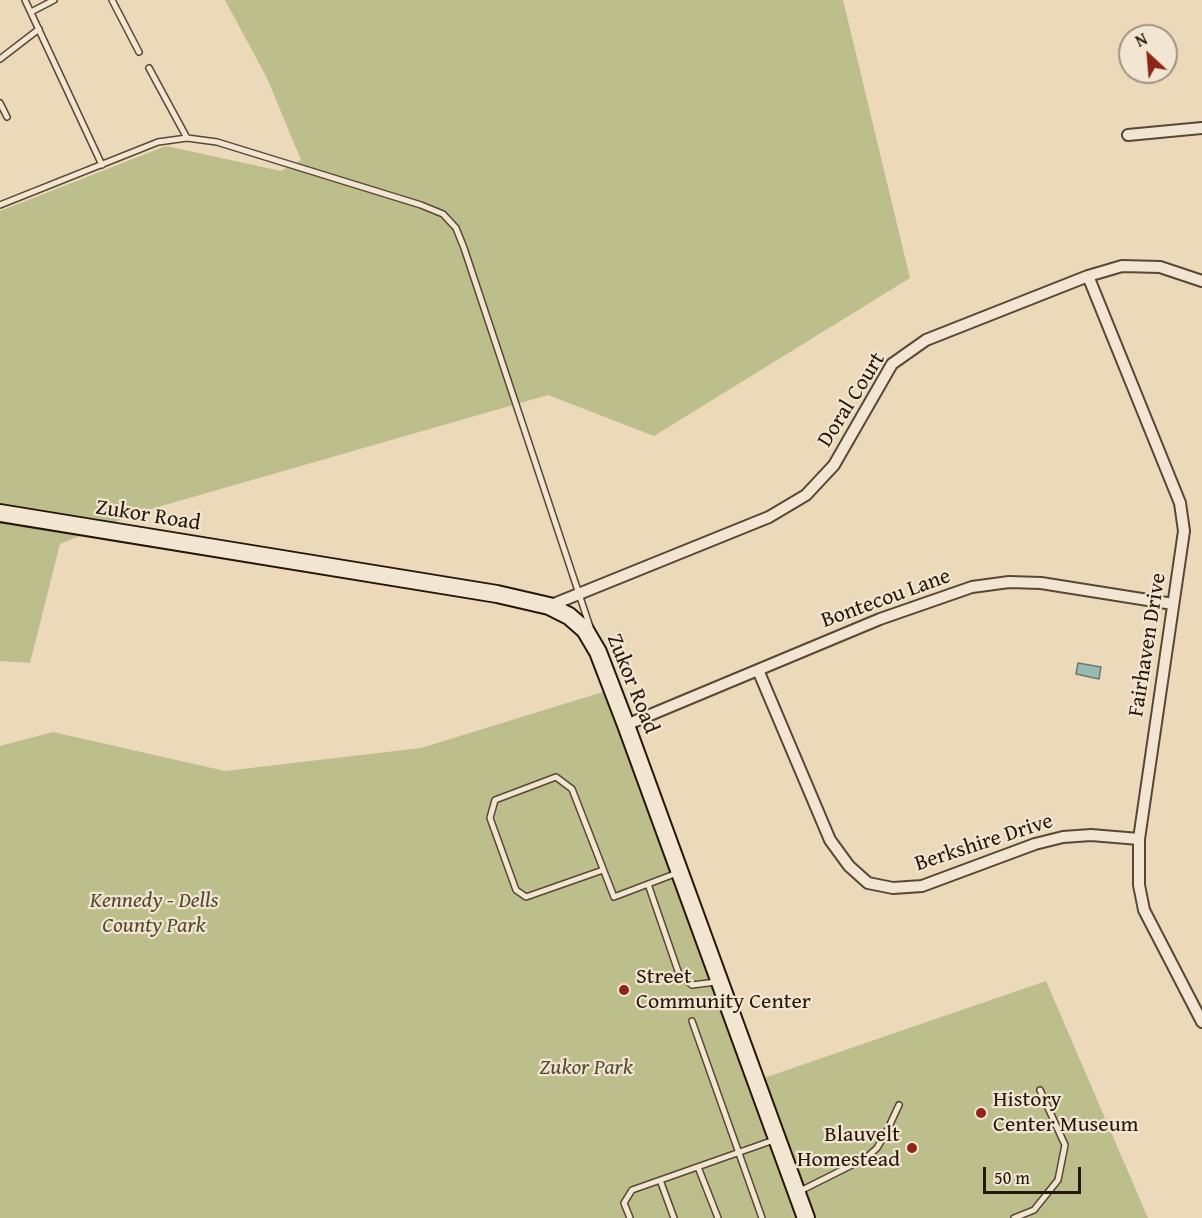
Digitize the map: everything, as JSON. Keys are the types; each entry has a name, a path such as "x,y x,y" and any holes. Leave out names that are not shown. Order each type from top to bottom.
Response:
{"street":[{"path":"1128,135 1202,128"},
{"name":"Doral Court","path":"549,606 769,517 806,495 834,465 892,364 926,340 1088,276 1122,266 1160,267 1202,280"},
{"name":"Fairhaven Drive","path":"1088,276 1180,503 1184,531 1139,839 1139,885 1144,910 1202,1022"},
{"name":"Zukor Road","path":"0,513 497,594 549,606 569,616 585,630 598,652 806,1218"},
{"name":"Bontecou Lane","path":"626,725 880,619 972,587 1009,582 1041,583 1173,604"},
{"name":"Berkshire Drive","path":"758,670 830,840 849,866 868,883 893,888 922,886 1035,844 1063,837 1091,835 1139,839"}],"lane":[{"path":"25,0 102,165"},
{"path":"31,12 54,0"},
{"path":"112,0 139,52"},
{"path":"0,59 39,29"},
{"path":"149,68 187,138"},
{"path":"0,103 7,117"},
{"path":"0,206 158,142 187,138 218,142 421,205 443,214 456,228 598,652"},
{"path":"603,870 526,897 516,890 490,818 495,800 556,777 572,789 614,897 679,872"},
{"path":"648,884 679,974 692,985 718,982"},
{"path":"692,1022 762,1218"},
{"path":"1014,1218 1034,1210 1058,1180 1065,1145 1040,1090"},
{"path":"797,1192 866,1158 882,1141 899,1105"},
{"path":"630,1218 624,1203 632,1190 777,1139"},
{"path":"698,1167 718,1218"},
{"path":"660,1180 674,1218"}],"green space":[{"path":"225,0 843,0 910,278 654,436 548,395 137,513 60,544 30,663 0,661 0,211 166,146 281,171 301,160 267,78"},
{"path":"606,691 801,1218 0,1218 0,746 53,732 225,771 421,748"},
{"path":"1046,981 1148,1218 810,1218 758,1080"}],"water":[{"path":"1078,663 1101,667 1099,679 1076,674"}],"place":[{"name":"Street Community Center","path":"624,990"},
{"name":"History Center Museum","path":"981,1113"},
{"name":"Blauvelt Homestead","path":"912,1148"}],"park label":[{"name":"Kennedy - Dells County Park","path":"154,914"},
{"name":"Zukor Park","path":"586,1068"}]}
